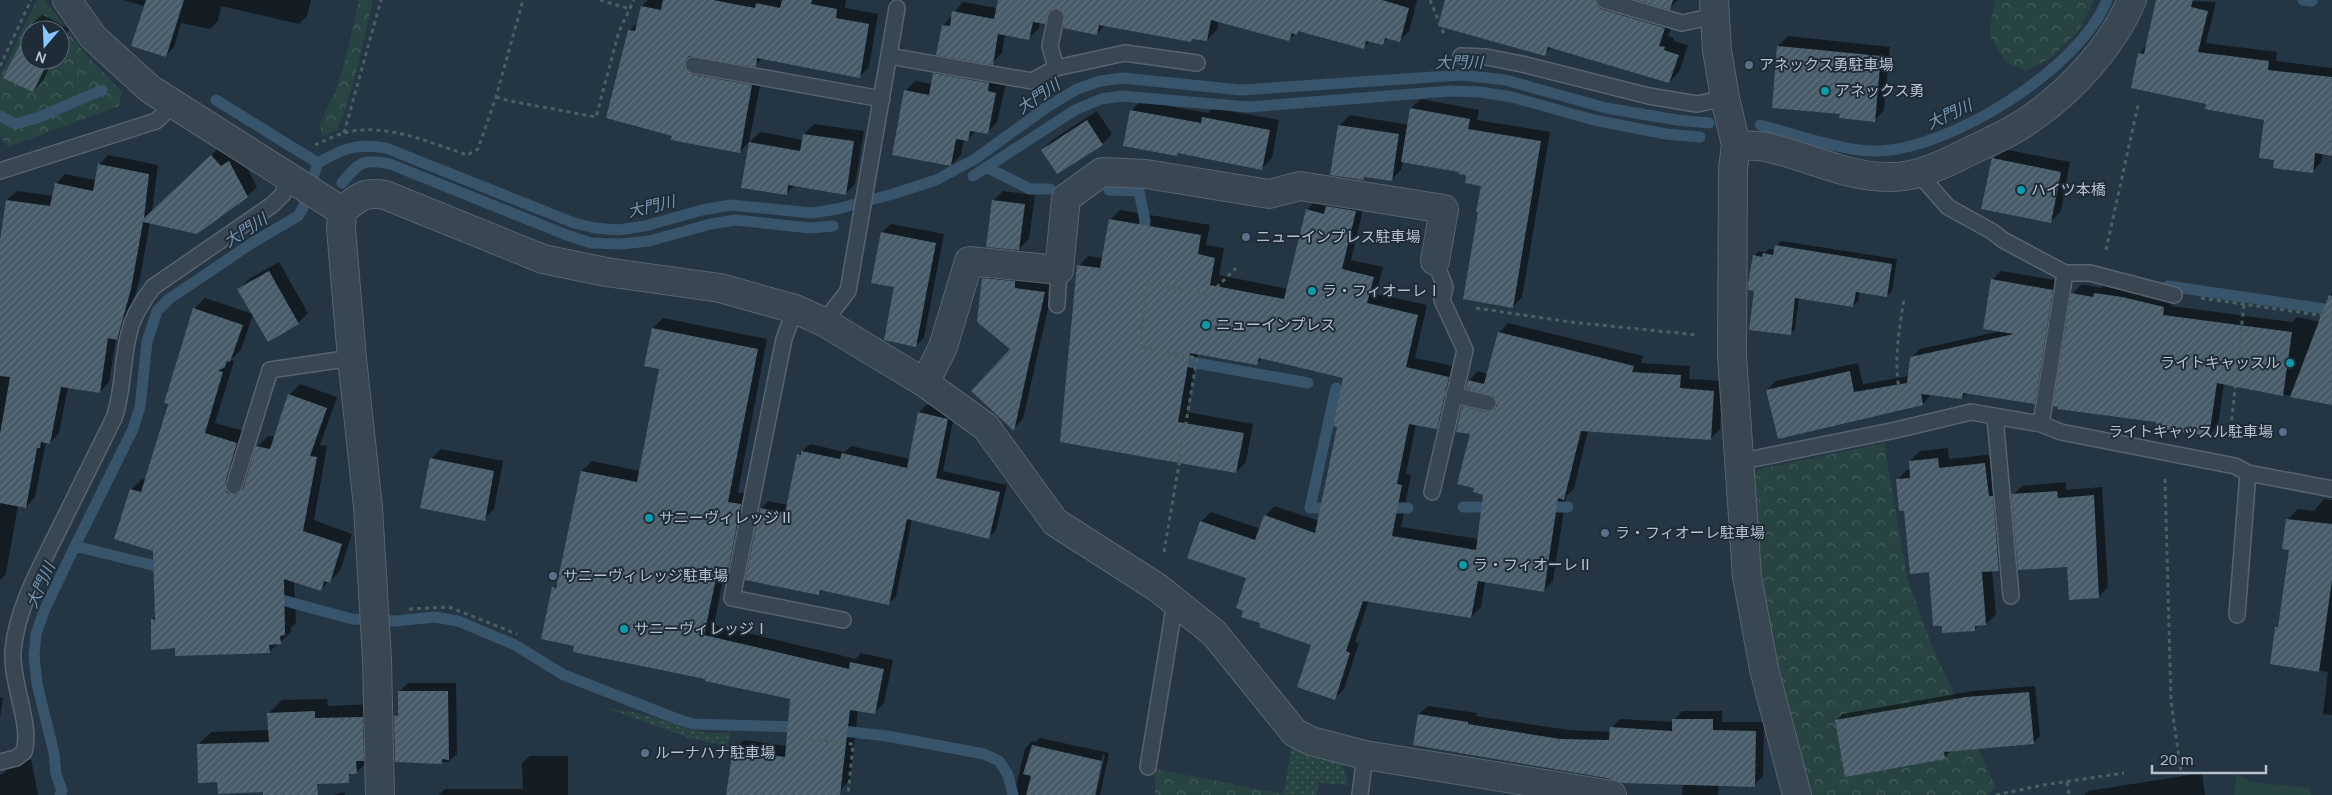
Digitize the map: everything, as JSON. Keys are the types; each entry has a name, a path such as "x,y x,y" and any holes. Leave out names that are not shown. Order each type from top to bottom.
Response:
{"street":[{"path":"67,0 93,37 150,89 336,206 341,229 352,358 368,507 380,795"},
{"path":"1736,145 1766,147 1848,172 1888,177 1918,173 1952,160 2033,118 2097,56 2117,31 2132,0"},
{"path":"1714,8 1725,98 1736,145 1733,168 1733,338 1738,462 1741,480 1747,577 1754,623 1797,795"},
{"path":"926,383 943,347 969,261 1059,270 1066,198 1102,172 1146,174 1269,194 1300,186 1444,209 1435,261"},
{"path":"336,206 371,192 385,195 543,259 606,272 720,288 795,309 824,322 926,383 986,427 1055,522 1167,595 1214,633 1295,733 1311,741 1365,755 1612,795"}],"lane":[{"path":"1604,0 1682,23 1714,8"},
{"path":"824,322 848,292 897,8"},
{"path":"1056,17 1050,46 1056,68"},
{"path":"889,56 1032,81 1056,68 1125,53 1197,62"},
{"path":"1461,56 1522,64 1649,96 1697,104 1725,98"},
{"path":"693,65 882,99"},
{"path":"0,171 156,122 173,105"},
{"path":"1918,173 1948,208 2065,273 2100,275 2174,295"},
{"path":"0,762 16,758 24,752 28,741 14,677 13,652 23,607 46,554 114,418 120,402 126,350 132,324 140,305 153,287 272,205 295,180"},
{"path":"1432,492 1464,350 1443,304 1445,287 1435,261"},
{"path":"1057,305 1059,270"},
{"path":"2041,424 2065,273"},
{"path":"795,309 784,339 732,598 843,620"},
{"path":"234,486 270,370 352,358"},
{"path":"1454,395 1488,403"},
{"path":"1738,462 1971,412 2041,424 2060,432 2227,464 2248,473 2332,489"},
{"path":"1995,416 2010,596"},
{"path":"2237,615 2248,473"},
{"path":"1148,767 1167,595"},
{"path":"1360,795 1365,755"}],"path":[{"path":"0,66 31,0"},
{"path":"344,133 381,0"},
{"path":"315,145 344,133 373,130 403,134 467,155 478,149 496,97 523,0"},
{"path":"600,0 630,9"},
{"path":"496,97 596,117 619,31 634,0"},
{"path":"1430,0 1448,42 1461,56"},
{"path":"2100,275 2138,104"},
{"path":"1167,595 1197,358 1144,348 1139,345 1148,284 1209,295 1236,268"},
{"path":"2174,295 2332,317"},
{"path":"1904,299 1900,325 1898,363 1901,397 1911,426"},
{"path":"1443,304 1570,322 1733,338"},
{"path":"2227,464 2244,304"},
{"path":"2165,453 2171,701 2181,772"},
{"path":"374,618 389,612 449,607 517,634"},
{"path":"810,739 852,744 848,795"},
{"path":"1996,795 2124,773"},
{"path":"2068,782 2069,795"}],"green space":[{"path":"37,0 45,0 60,20 27,20"},
{"path":"359,0 373,0 353,82 337,130 322,136 320,124 336,90 348,50"},
{"path":"1995,0 2094,0 2080,29 2051,58 2026,71 2006,62 1989,35"},
{"path":"70,34 81,49 122,92 119,106 8,147 0,137 0,76 20,35 20,70 70,70"},
{"path":"1884,443 1907,577 1930,641 1996,788 1988,795 1809,795 1766,620 1759,562 1755,470"},
{"path":"606,708 653,717 684,728 705,732 730,733 728,746 689,738"},
{"path":"1292,746 1342,760 1348,785 1318,783 1317,795 1283,795"},
{"path":"1155,769 1283,794 1155,795"},
{"path":"2237,774 2251,782 2309,788 2311,795 2234,795"}],"building":[{"path":"146,0 184,0 166,57 131,46"},
{"path":"663,0 713,0 755,8 756,3 780,8 782,0 812,0 811,4 837,9 836,18 869,24 860,78 757,58 756,67 689,56 686,59 684,68 691,74 752,85 740,153 671,140 672,136 606,118 628,30 635,31 641,6 661,10"},
{"path":"998,0 1382,0 1409,8 1400,42 1385,38 1383,45 1366,41 1364,49 1298,31 1297,35 1292,33 1289,41 1211,20 1207,41 1192,39 1191,42 1099,25 1097,35 1063,28 1065,15 1057,8 1049,11 1045,24 1033,22 1029,40 998,34 993,65 936,55 942,25 950,26 952,11 994,19"},
{"path":"1445,0 1595,0 1597,6 1601,9 1665,28 1659,46 1665,47 1664,50 1679,55 1669,83 1548,47 1545,56 1438,26"},
{"path":"1637,0 1673,0 1670,10"},
{"path":"2156,0 2193,0 2191,7 2208,11 2198,52 2269,61 2268,70 2332,77 2332,156 2315,153 2313,173 2273,168 2274,160 2259,158 2264,120 2205,109 2206,104 2131,88 2138,53 2144,54"},
{"path":"20,45 20,70 44,70 33,92 3,78"},
{"name":"アネックス勇","path":"1777,46 1881,56 1875,122 1839,118 1840,114 1772,108"},
{"path":"933,73 989,83 988,91 996,93 988,134 970,131 968,141 956,139 951,166 892,155 904,90 929,95"},
{"path":"1410,108 1470,119 1468,129 1541,141 1513,308 1463,299 1481,186 1465,183 1466,175 1458,174 1459,172 1401,162"},
{"path":"1130,110 1201,123 1202,117 1270,130 1262,170 1178,153 1177,156 1123,146"},
{"path":"1087,120 1103,145 1057,174 1041,150"},
{"path":"1338,125 1399,134 1392,181 1364,177 1364,180 1330,175"},
{"path":"803,134 854,141 846,195 788,185 787,195 741,188 749,142 800,151"},
{"path":"211,155 221,166 229,161 248,197 197,234 143,222 131,289 117,340 108,338 100,393 61,387 50,444 41,442 40,448 37,448 26,508 0,503 0,434 10,377 0,376 0,240 6,200 50,206 55,183 93,191 98,164 149,174 144,218"},
{"name":"ハイツ本橋","path":"1992,158 2061,172 2051,223 1981,209"},
{"path":"992,200 1025,204 1019,250 986,247"},
{"path":"1326,206 1356,211 1342,269 1374,277 1367,303 1418,315 1406,367 1449,377 1437,429 1409,424 1397,484 1402,485 1392,536 1476,550 1483,495 1473,492 1474,488 1457,484 1470,434 1456,432 1462,406 1486,412 1494,410 1497,406 1494,396 1466,388 1468,380 1484,384 1498,332 1634,366 1632,372 1681,375 1680,388 1714,391 1711,440 1581,431 1564,500 1558,498 1544,592 1478,581 1471,618 1363,601 1346,651 1350,653 1335,700 1297,687 1311,645 1259,627 1260,623 1241,617 1243,611 1236,608 1246,578 1187,558 1200,521 1255,540 1264,515 1315,533 1337,427 1333,426 1343,378 1259,358 1257,365 1190,353 1178,422 1244,433 1236,473 1060,442 1077,265 1100,268 1109,219 1201,235 1198,254 1215,258 1210,285 1284,299 1306,209 1324,214"},
{"path":"881,232 936,243 916,347 884,340 894,287 871,283"},
{"path":"1775,245 1892,264 1887,297 1856,292 1853,307 1795,298 1791,335 1749,330 1754,291 1748,290 1748,284 1753,255 1762,257 1763,253 1773,255"},
{"path":"269,271 299,324 268,342 237,289"},
{"path":"982,278 1015,281 1015,288 1045,292 1014,431 971,391 1010,349 977,322"},
{"path":"1991,279 2053,290 2035,404 1963,393 1962,399 1921,394 1923,405 1778,439 1766,390 1850,371 1854,392 1907,383 1910,357 2014,334 1983,329"},
{"path":"2071,293 2093,297 2094,293 2122,297 2164,307 2163,315 2292,332 2283,396 2217,383 2209,436 2157,428 2156,422 2057,409 2058,407 2053,406"},
{"path":"2329,295 2332,296 2332,405 2290,397"},
{"path":"193,308 243,325 230,362 227,361 225,367 218,371 223,372 205,433 237,443 225,483 227,493 236,495 243,489 256,446 270,449 288,394 327,408 310,456 317,457 303,531 342,544 330,583 324,581 321,591 284,579 285,635 280,636 281,644 269,645 270,653 175,656 175,648 151,650 151,619 155,620 153,551 114,539 130,489 141,492 168,404 164,403"},
{"path":"652,328 758,349 728,502 741,504 727,576 717,574 704,635 849,669 850,662 884,669 875,714 850,710 840,795 726,795 733,749 785,757 790,699 705,681 705,679 573,652 574,646 541,639 552,587 556,588 581,471 637,482 659,369 644,366"},
{"path":"918,412 948,419 936,478 1000,492 989,539 907,519 889,605 820,590 819,595 745,580 760,508 785,513 797,454 801,455 801,451 840,459 842,453 907,468"},
{"path":"430,458 494,471 485,521 420,508"},
{"path":"1938,458 1939,468 1985,463 1989,496 1993,496 1999,571 1982,572 1986,625 1975,626 1975,631 1942,633 1942,626 1933,626 1929,572 1910,574 1904,511 1899,511 1896,479 1910,478 1909,461"},
{"path":"2057,491 2058,498 2094,495 2099,598 2069,600 2067,567 2018,570 2011,494"},
{"path":"2286,519 2332,524 2332,580 2319,672 2270,664 2275,627 2278,627 2289,550 2282,549"},
{"path":"398,691 448,691 449,760 442,759 442,764 395,762 394,716 398,715"},
{"path":"2029,692 2034,744 1944,752 1945,759 1845,777 1835,720 1966,697"},
{"path":"315,711 315,718 363,717 364,761 356,761 357,774 349,774 349,783 317,784 318,795 263,795 263,792 218,794 217,782 198,783 197,744 269,742 267,713"},
{"path":"1418,714 1560,739 1609,740 1610,727 1672,731 1672,719 1713,719 1713,730 1756,731 1755,787 1622,783 1607,778 1413,745"},
{"path":"1032,745 1102,761 1095,795 1026,795 1031,776 1023,774"}],"waterway":[{"name":"大門川","path":"1760,125 1835,146 1865,151 1908,147 1941,136 1975,120 2010,100 2042,77 2070,52 2092,26 2107,0"},
{"path":"2303,0 2312,1"},
{"name":"大門川","path":"60,795 62,791 56,774 54,753 37,684 34,655 36,634 44,611 133,429 140,407 147,342 157,311 169,299 252,243 298,216 303,208 318,163 343,150 367,146 386,148 574,223 595,228 618,230 645,226 702,210 731,205 812,213 837,209 893,194 936,180 975,159 1047,107 1077,89 1100,81 1123,78 1241,90 1462,75 1505,80 1606,108 1677,120 1709,123"},
{"path":"0,116 15,124 37,118 102,90"},
{"path":"973,176 1075,110 1101,99 1121,96 1249,107 1450,91 1480,92 1512,97 1594,120 1666,134 1700,137"},
{"path":"216,100 318,163"},
{"path":"342,183 352,171 367,162 390,164 564,234 591,243 621,244 649,241 711,224 735,220 810,228 833,226"},
{"path":"986,167 1030,189 1050,189"},
{"path":"1109,190 1139,191 1145,221 1143,239"},
{"path":"2168,286 2332,310"},
{"path":"1174,359 1308,383"},
{"path":"1334,508 1310,508 1336,388"},
{"path":"1463,507 1497,507"},
{"path":"1543,507 1568,507"},
{"path":"1383,508 1408,508"},
{"path":"75,546 168,569"},
{"path":"271,597 352,619 395,621 435,617 458,621 515,645 564,675 693,724 801,727"},
{"path":"834,730 887,736 984,754 999,761 1008,775 1013,795"}],"place":[{"name":"アネックス勇駐車場","path":"1749,65"},
{"name":"アネックス勇","path":"1825,91"},
{"name":"ハイツ本橋","path":"2021,190"},
{"name":"ニューインプレス駐車場","path":"1246,237"},
{"name":"ラ・フィオーレⅠ","path":"1312,291"},
{"name":"ニューインプレス","path":"1206,325"},
{"name":"ライトキャッスル","path":"2290,363"},
{"name":"ライトキャッスル駐車場","path":"2283,432"},
{"name":"サニーヴィレッジⅡ","path":"649,518"},
{"name":"ラ・フィオーレ駐車場","path":"1605,533"},
{"name":"ラ・フィオーレⅡ","path":"1463,565"},
{"name":"サニーヴィレッジ駐車場","path":"553,576"},
{"name":"サニーヴィレッジⅠ","path":"624,629"},
{"name":"ルーナハナ駐車場","path":"645,753"}]}
